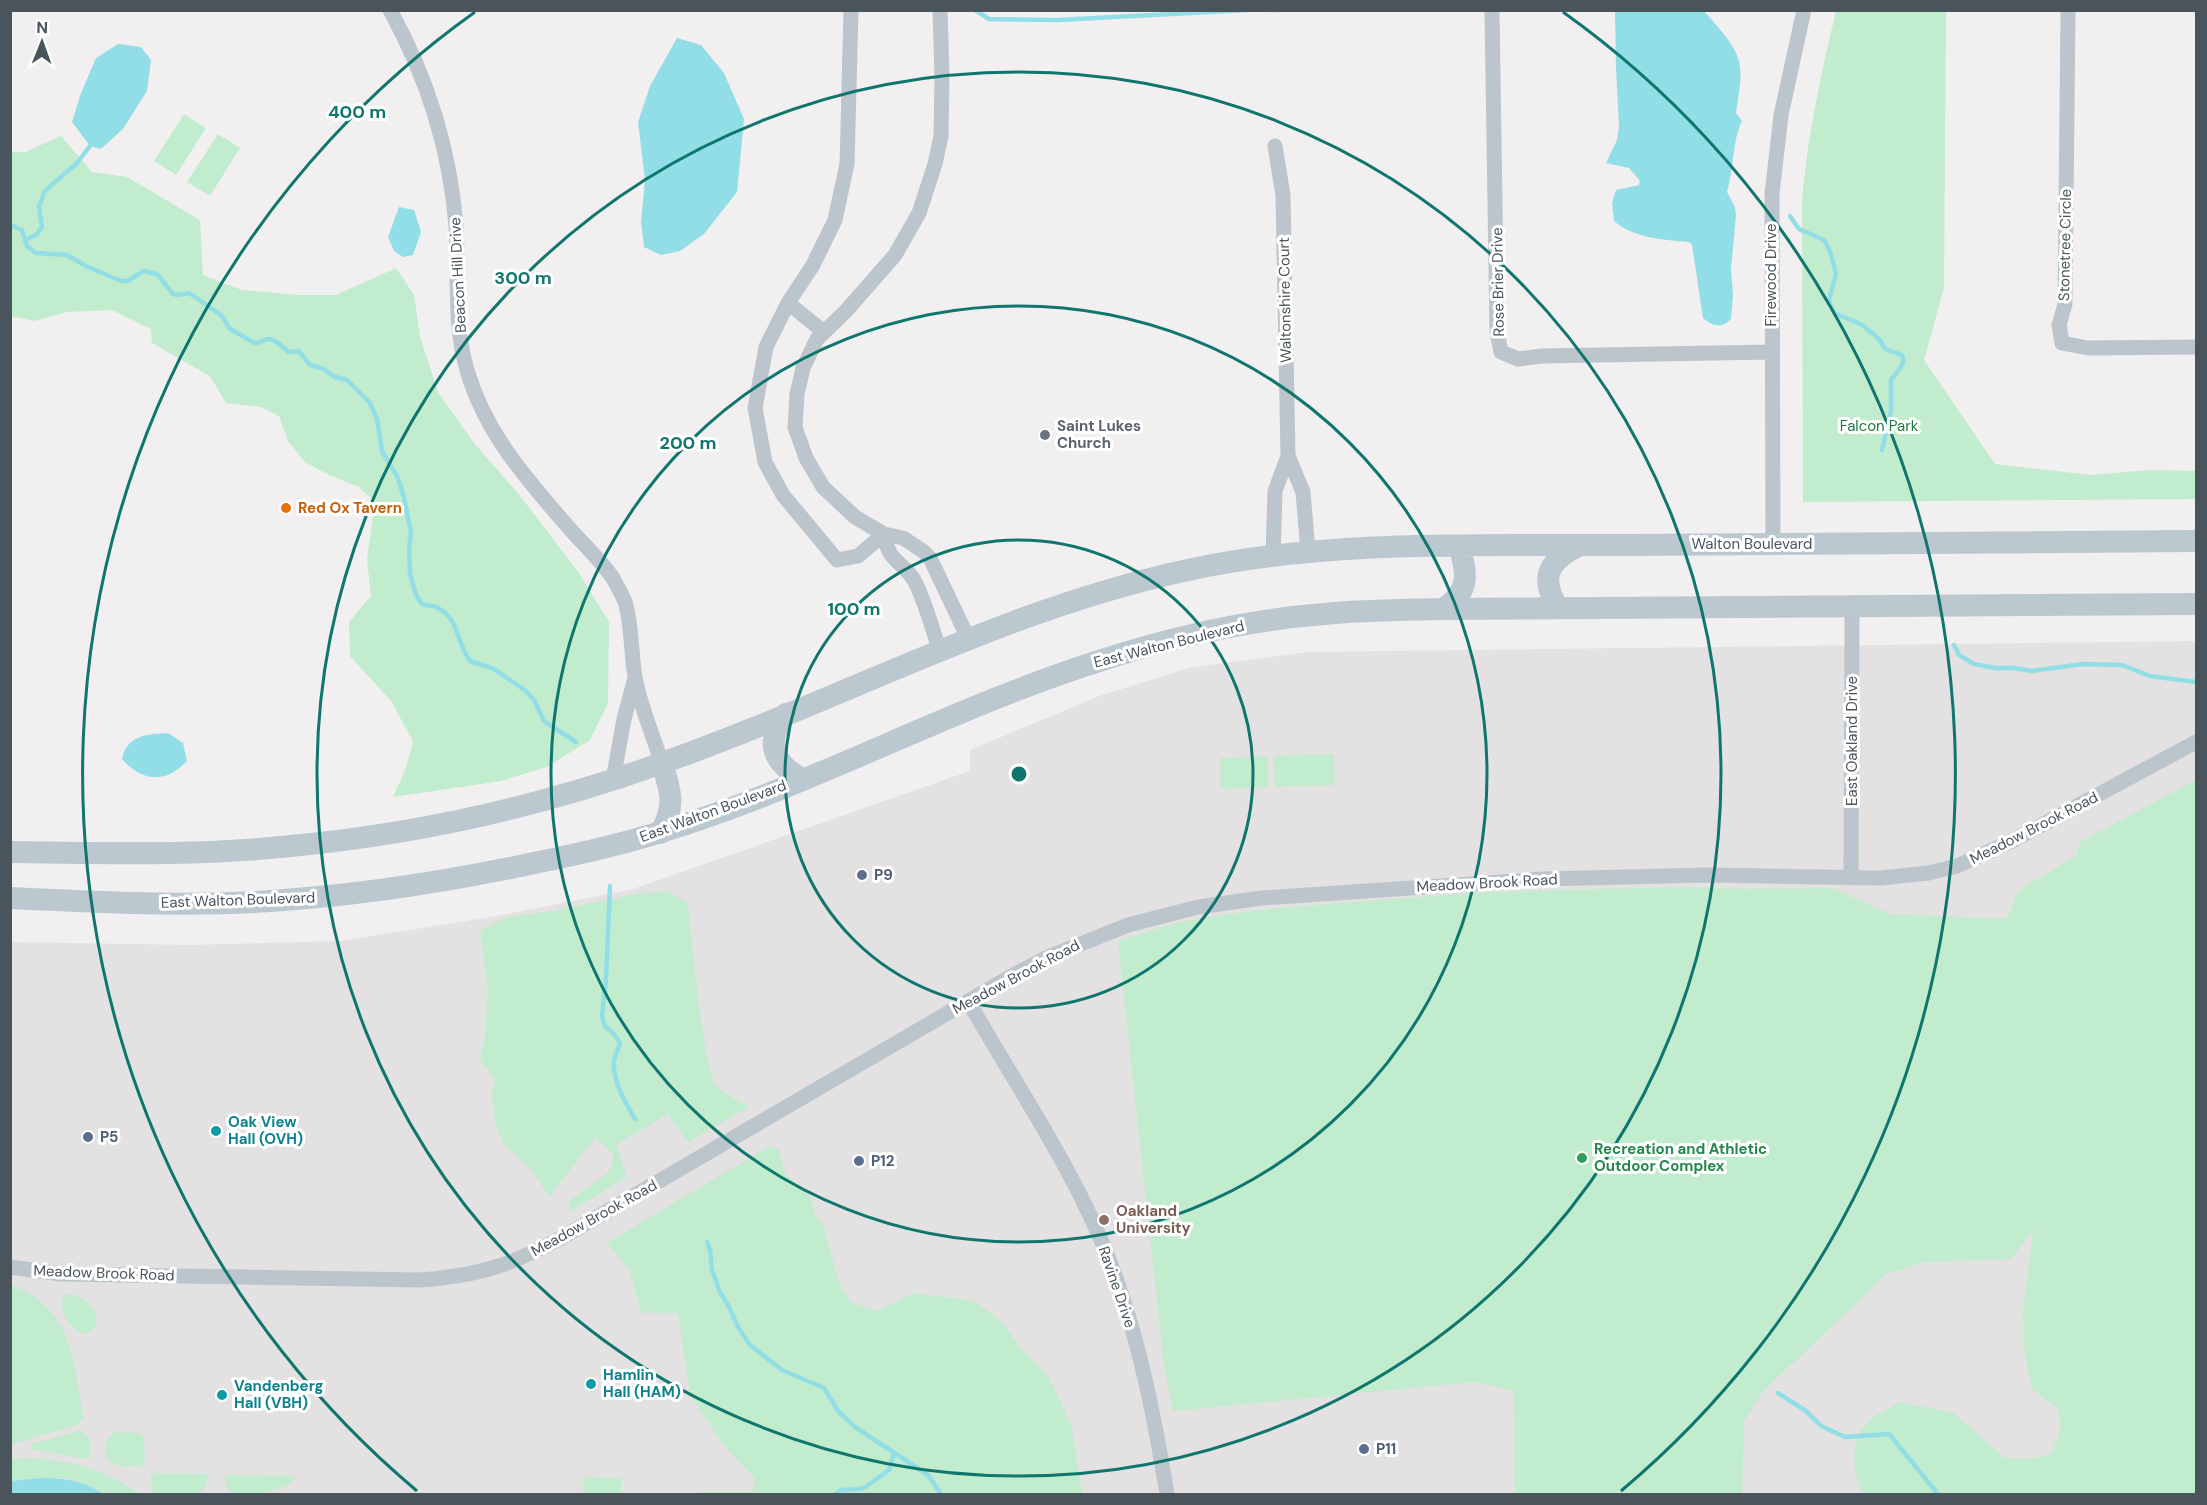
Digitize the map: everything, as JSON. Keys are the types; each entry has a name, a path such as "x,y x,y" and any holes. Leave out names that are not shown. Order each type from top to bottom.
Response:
{"main road":[{"name":"Walton Boulevard","path":"1308,551 1459,546 2196,541"},
{"path":"1558,608 1548,585 1547,577 1550,568 1564,553 1580,545"},
{"path":"1443,609 1454,602 1464,586 1465,567 1459,546"},
{"path":"10,852 171,853 286,847 332,842 465,820 549,799 662,764 968,638 1108,589 1216,564 1308,551"},
{"path":"1443,609 2196,604"},
{"name":"East Walton Boulevard","path":"10,898 131,903 257,902 351,894 478,874 563,857 660,833 694,822 1044,681 1129,651 1240,625 1313,615 1357,611 1443,609"},
{"path":"786,714 775,731 774,749 781,765 802,779"},
{"path":"660,833 667,821 671,801 662,764"}],"street":[{"name":"Beacon Hill Drive","path":"390,10 426,88 451,178 456,228 458,318 467,369 481,410 497,438 530,483 613,578 626,603 635,678 662,764"},
{"path":"851,10 847,165 838,209 813,265 788,303 766,347 755,408 765,462 783,495 837,560 858,556 884,534"},
{"path":"940,10 941,136 935,164 919,213 895,255 817,339 803,368 796,394 795,427 806,458 823,487 855,517 884,534 903,538 930,558 968,638"},
{"name":"Rose Brier Drive","path":"1492,10 1497,332 1501,352 1518,359 1542,356 1772,352"},
{"name":"Firewood Drive","path":"1773,543 1771,234 1773,183 1781,115 1804,10"},
{"name":"Stonetree Circle","path":"2068,10 2065,304 2059,325 2062,343 2088,348 2196,347"},
{"name":"Waltonshire Court","path":"1273,555 1275,491 1288,456 1283,195 1275,146"},
{"path":"788,303 824,332"},
{"name":"Waltonshire Court","path":"1288,456 1303,492 1308,551"},
{"path":"884,534 886,547 894,560 907,570 918,589 940,651"},
{"path":"918,589 939,578"},
{"name":"East Oakland Drive","path":"1851,876 1852,606"},
{"name":"Beacon Hill Drive","path":"613,780 624,719 635,678"},
{"name":"Meadow Brook Road","path":"10,1267 61,1274 419,1280 450,1278 490,1270 533,1253 563,1237 1046,958 1089,939 1173,913 1230,902 1377,889 1543,879 1706,875 1908,877 1972,860 2012,841 2196,742"},
{"name":"Ravine Drive","path":"968,1001 1065,1166 1116,1277 1148,1387 1167,1494"}],"shaded area":[{"name":"Oakland University","path":"2196,641 2196,1494 11,1494 11,942 190,945 341,941 491,917 633,889 970,771 970,750 1099,696 1189,668 1308,652"}],"green space":[{"name":"Falcon Park","path":"1836,11 1946,11 1944,288 1924,360 1995,464 2091,475 2149,470 2196,471 2196,499 1803,502 1802,202 1811,130"},
{"path":"184,114 206,128 176,175 154,161"},
{"path":"218,134 240,148 210,196 187,182"},
{"path":"61,136 92,172 127,177 200,220 203,275 242,290 298,295 336,295 396,268 414,295 420,337 438,392 474,443 521,497 579,573 609,622 608,703 590,740 547,767 501,781 393,797 406,768 413,742 392,702 350,656 349,622 371,596 367,559 375,502 359,487 305,462 288,441 279,416 261,407 226,403 210,376 152,343 151,329 112,310 67,312 35,321 11,316 11,152 25,152"},
{"path":"1334,754 1335,785 1275,787 1274,756"},
{"path":"1267,756 1269,787 1221,789 1220,758"},
{"name":"Recreation and Athletic Outdoor Complex","path":"2196,780 2196,1494 1864,1494 1855,1467 1857,1439 1870,1420 1900,1402 1953,1413 2005,1458 2030,1459 2051,1454 2061,1430 2058,1408 2032,1389 2024,1348 2023,1312 2033,1230 2011,1259 1924,1262 1884,1275 1764,1390 1744,1421 1742,1494 1515,1494 1514,1391 1474,1382 1173,1411 1164,1365 1118,941 1176,923 1268,909 1470,893 1552,890 1685,887 1832,888 1890,914 2007,919 2019,890 2076,856 2080,842"},
{"path":"668,891 688,904 702,1030 712,1076 720,1090 749,1107 688,1142 668,1114 616,1145 627,1177 569,1212 570,1200 609,1172 614,1154 595,1138 549,1197 532,1170 504,1144 495,1124 492,1091 495,1079 480,1060 485,1037 488,987 480,931 507,917 554,911 635,894"},
{"path":"770,1146 779,1149 785,1173 811,1198 814,1212 824,1228 839,1283 850,1302 877,1311 913,1293 974,1301 1002,1322 1020,1347 1048,1376 1071,1424 1082,1494 688,1494 753,1492 755,1478 725,1447 690,1395 678,1313 641,1313 629,1269 607,1243"},
{"path":"11,1285 31,1295 58,1321 72,1355 83,1418 77,1425 11,1444"},
{"path":"71,1294 86,1301 94,1310 97,1319 95,1327 90,1332 83,1333 74,1329 65,1317 62,1300 65,1295"},
{"path":"79,1431 86,1434 89,1441 90,1457 86,1459 30,1449 31,1444"},
{"path":"116,1432 139,1433 144,1437 145,1461 141,1466 121,1467 109,1461 106,1445 109,1438"},
{"path":"11,1459 58,1461 87,1468 114,1479 139,1494 104,1494 68,1478 11,1481"},
{"path":"151,1473 208,1474 205,1486 198,1494 152,1494"},
{"path":"225,1475 294,1476 295,1479 273,1491 232,1494 226,1485"},
{"path":"584,1477 621,1478 621,1494 583,1494"}],"water":[{"path":"1615,11 1704,11 1737,54 1740,80 1736,113 1742,121 1736,137 1727,192 1735,207 1736,216 1731,269 1733,295 1731,319 1725,324 1710,323 1703,318 1692,245 1689,242 1640,235 1614,221 1612,203 1616,190 1639,185 1640,181 1629,168 1606,163 1617,140 1619,127"},
{"path":"677,38 701,45 724,73 744,119 737,192 704,234 680,251 661,255 644,247 641,222 645,180 638,122 650,86"},
{"path":"118,44 141,47 151,60 147,91 123,129 101,149 90,146 72,122 96,58"},
{"path":"399,207 414,210 421,232 413,255 403,257 394,251 388,237"},
{"path":"168,733 183,743 187,761 171,774 162,777 146,776 130,767 122,759 128,745 133,740 146,735"},
{"path":"42,1478 74,1481 104,1494 11,1494 11,1481"}],"waterway":[{"path":"975,10 989,19 1058,20 1247,10"},
{"path":"1268,10 1278,10"},
{"path":"25,240 36,235 42,227 39,206 45,191 77,163 90,146"},
{"path":"1790,216 1799,229 1824,240 1830,251 1836,274 1829,300 1834,313 1861,324 1879,339 1885,349 1902,355 1902,365 1891,380 1891,412 1882,450"},
{"path":"10,225 22,230 27,246 36,253 67,255 121,281 127,281 144,271 157,274 173,294 189,293 221,315 230,329 255,343 268,339 274,340 289,352 299,351 310,365 347,380 370,403 377,419 382,451 398,478 411,532 410,574 416,595 422,604 436,607 449,617 470,661 494,669 526,691 534,700 544,721 576,742"},
{"path":"1954,645 1959,655 1974,664 1995,668 2032,671 2083,664 2122,665 2150,676 2196,682"},
{"path":"610,886 602,1017 605,1026 620,1043 614,1059 615,1076 620,1092 635,1119"},
{"path":"707,1242 712,1270 720,1292 750,1345 782,1370 824,1388 839,1412 855,1427 928,1475 941,1494"},
{"path":"1778,1393 1806,1411 1821,1426 1845,1437 1889,1434 1938,1494"},
{"path":"835,1494 841,1490 861,1489 867,1486 889,1470 894,1454"}],"place":[{"name":"Saint Lukes Church","path":"1045,435"},
{"name":"Red Ox Tavern","path":"286,508"},
{"name":"P9","path":"862,875"},
{"name":"Oak View Hall (OVH)","path":"216,1131"},
{"name":"P5","path":"88,1137"},
{"name":"Recreation and Athletic Outdoor Complex","path":"1582,1158"},
{"name":"P12","path":"859,1161"},
{"name":"Oakland University","path":"1104,1220"},
{"name":"Hamlin Hall (HAM)","path":"591,1384"},
{"name":"Vandenberg Hall (VBH)","path":"222,1395"},
{"name":"P11","path":"1364,1449"}]}
